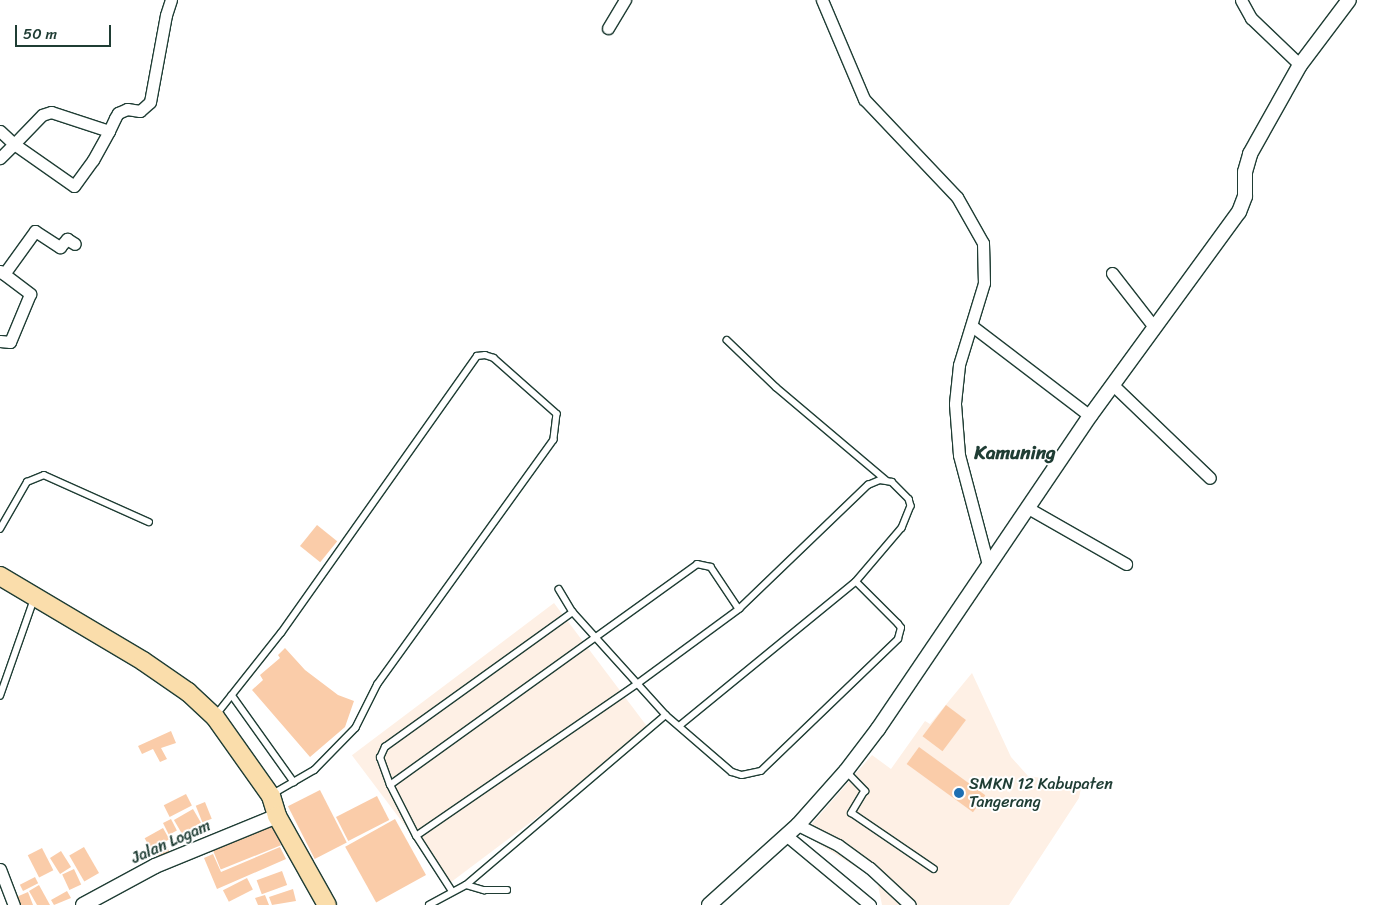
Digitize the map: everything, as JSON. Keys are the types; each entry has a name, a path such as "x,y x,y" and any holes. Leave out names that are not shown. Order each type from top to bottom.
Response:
{"main road":[{"path":"0,576 143,661 188,692 215,717 271,796 277,816 327,905"}],"street":[{"path":"0,131 14,144 74,186 121,110 140,111 150,102 166,15 171,0"},
{"path":"608,28 625,0"},
{"path":"822,0 864,99 957,197 978,230 986,253 986,268 972,326 959,365 955,404 959,455 988,565"},
{"path":"1241,0 1251,18 1300,65"},
{"path":"709,905 798,825 846,772 938,643 988,565 1090,416 1239,212 1245,196 1245,172 1250,154 1300,65 1349,0"},
{"path":"0,158 42,115 52,112 109,130"},
{"path":"0,340 10,342 30,294 2,273 35,231 60,248 68,239 75,244"},
{"path":"1112,273 1154,327"},
{"path":"972,326 1090,416"},
{"path":"1112,385 1210,478"},
{"path":"1028,508 1126,564"},
{"name":"Jalan Logam","path":"82,905 155,866 277,816"},
{"path":"798,825 838,845 870,868 910,905"},
{"path":"786,836 870,905"},
{"path":"0,869 14,905"}],"lane":[{"path":"681,725 856,582 902,528 909,514 909,499 776,387 727,340"},
{"path":"215,717 282,633 477,356 485,355 494,358 557,414 554,440 378,684 356,728 315,770 271,796"},
{"path":"0,529 27,482 44,475 149,522"},
{"path":"416,836 636,684 739,609 868,485 886,480"},
{"path":"390,785 593,636 697,564 711,567 739,609"},
{"path":"559,589 572,612 666,715 681,725 732,772 742,775 761,771 901,634 898,624 856,582"},
{"path":"0,696 35,596"},
{"path":"451,890 416,836 390,785 380,758 385,747 572,612"},
{"path":"232,695 294,782"},
{"path":"429,905 451,890 466,885 666,715"},
{"path":"846,772 865,791 852,813 934,869"},
{"path":"466,885 484,890 507,890"}],"shaded area":[{"path":"554,603 651,732 449,884 352,755"},
{"name":"SMKN 12 Kabupaten Tangerang","path":"972,673 1011,757 1028,776 1075,783 1081,788 1079,798 1009,905 882,905 877,880 803,834 872,755 891,769 925,721 930,724"}],"building":[{"path":"317,525 337,541 320,562 300,546"},
{"path":"285,648 305,670 338,695 354,701 345,727 310,757 252,690 263,680 260,675 280,658 278,655"},
{"path":"946,705 966,720 942,751 923,736"},
{"path":"171,731 176,743 161,748 167,759 160,762 153,749 142,754 138,746"},
{"path":"919,747 985,795 973,812 907,764"},
{"path":"320,790 347,843 315,859 288,806"},
{"path":"186,794 192,806 170,817 164,805"},
{"path":"377,796 389,820 348,841 336,817"},
{"path":"205,802 212,819 202,822 196,806"},
{"path":"193,809 201,823 182,834 174,820"},
{"path":"171,819 177,831 169,835 163,823"},
{"path":"395,819 426,875 376,903 345,847"},
{"path":"272,823 281,845 221,870 212,847"},
{"path":"163,828 169,839 151,850 145,838"},
{"path":"166,843 170,854 159,858 155,847"},
{"path":"84,847 99,873 84,881 69,856"},
{"path":"280,847 286,859 217,889 204,858 213,854 221,872"},
{"path":"42,848 53,870 39,878 28,855"},
{"path":"61,851 71,867 60,874 50,858"},
{"path":"74,869 81,884 69,890 62,874"},
{"path":"282,871 287,885 262,894 257,880"},
{"path":"35,877 38,883 23,891 20,885"},
{"path":"247,878 253,890 229,902 223,890"},
{"path":"39,885 50,905 37,905 29,891"},
{"path":"293,889 296,901 272,905 269,897"},
{"path":"67,891 71,898 54,905 51,900"},
{"path":"28,892 33,905 17,905 14,898"},
{"path":"265,895 269,905 258,905 255,898"}],"place":[{"name":"SMKN 12 Kabupaten Tangerang","path":"959,793"}],"district":[{"name":"Kamuning","path":"1015,453"}]}
